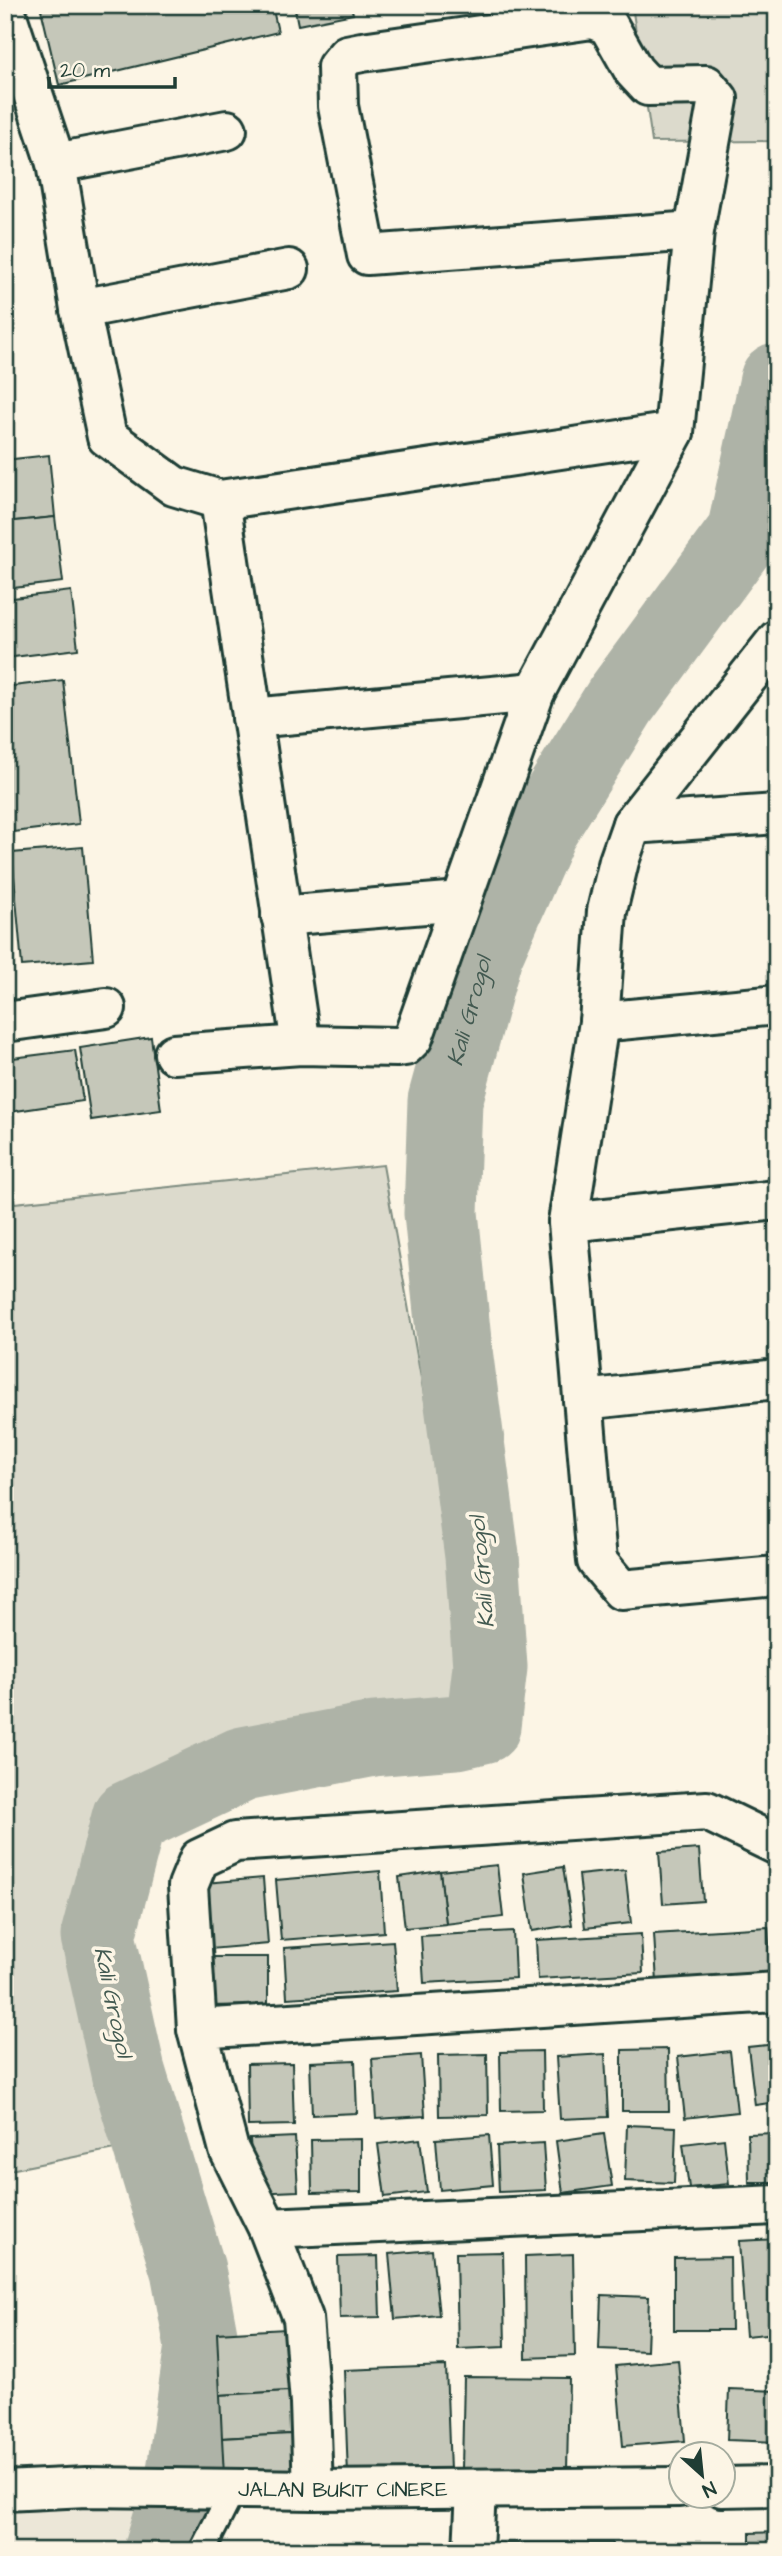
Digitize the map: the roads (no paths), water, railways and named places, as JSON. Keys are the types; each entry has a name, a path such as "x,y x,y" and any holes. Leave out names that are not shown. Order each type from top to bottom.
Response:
{"street":[{"path":"5,10 56,163 80,309 107,437 174,486 220,500 674,432"},
{"path":"174,1054 301,1045 405,1046 413,1038 535,692 674,432 694,231 718,99 713,90 706,85 648,86 634,71 608,25 592,19 362,52 347,55 337,67 338,106 367,255 694,231"},
{"path":"56,163 226,130"},
{"path":"80,309 289,269"},
{"path":"220,500 301,1045"},
{"path":"777,640 632,824 619,861 607,911 599,1022 568,1222 597,1561 621,1590 777,1576"},
{"path":"252,718 535,692"},
{"path":"632,824 777,814"},
{"path":"281,916 461,901"},
{"path":"599,1022 777,1006"},
{"path":"5,1022 106,1008"},
{"path":"568,1222 777,1200"},
{"path":"583,1400 777,1379"},
{"path":"313,2490 303,2318 268,2228 229,2150 197,2029 188,1886 199,1858 235,1842 707,1811 777,1845"},
{"path":"197,2029 777,1992"},
{"path":"268,2228 777,2205"},
{"path":"736,2487 777,2486"},
{"name":"JALAN BUKIT CINERE","path":"5,2491 86,2487 233,2490 666,2487"},
{"path":"473,2551 476,2490"}],"lane":[{"path":"202,2551 233,2490"}],"waterway":[{"name":"Kali Grogol","path":"161,2551 183,2478 202,2346 188,2270 128,2072 98,1936 129,1818 243,1764 374,1739 457,1732 483,1726 490,1667 482,1556 455,1351 441,1213 445,1101 485,955 540,830 621,700 744,533 777,380"}]}
